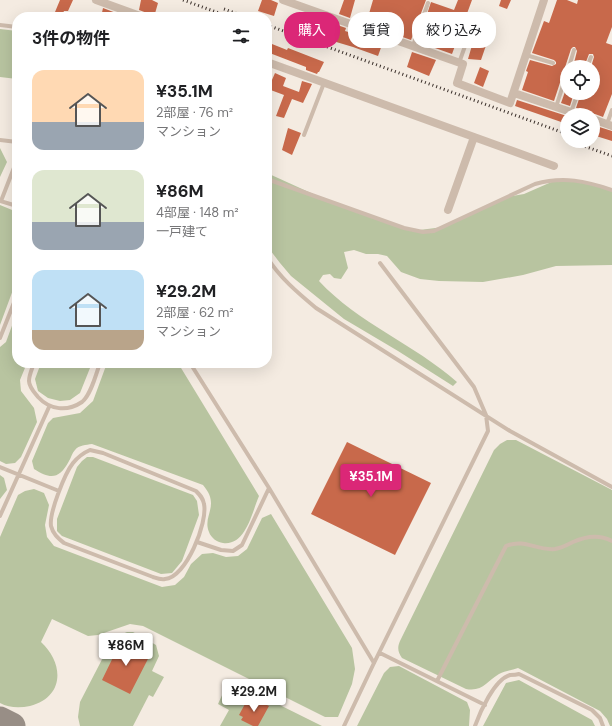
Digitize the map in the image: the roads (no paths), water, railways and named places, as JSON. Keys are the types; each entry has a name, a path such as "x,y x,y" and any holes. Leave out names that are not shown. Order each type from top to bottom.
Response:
{"street":[{"path":"96,0 129,12"},
{"path":"283,0 412,46"},
{"path":"418,48 463,64 457,83 510,104 544,0"},
{"path":"272,64 554,166"},
{"path":"514,93 560,108"},
{"path":"448,210 474,137"}],"lane":[{"path":"425,12 428,3"},
{"path":"0,25 12,26"},
{"path":"459,63 464,48"},
{"path":"571,60 574,50"},
{"path":"526,55 553,63"},
{"path":"304,135 324,83"},
{"path":"556,107 560,95"},
{"path":"609,125 612,110"},
{"path":"0,140 12,141"},
{"path":"12,172 0,201 12,205"},
{"path":"272,181 404,228 423,232 434,231 535,184 548,180 586,182 612,190"},
{"path":"344,726 488,431 486,415 474,387 380,263"},
{"path":"272,265 295,290 316,308 510,431 612,487"},
{"path":"0,338 12,308"},
{"path":"32,368 29,382 32,391 41,401 49,406 63,409 83,401 89,393 98,368"},
{"path":"193,368 269,488 374,663"},
{"path":"0,516 49,406"},
{"path":"90,450 103,453 196,492 203,499 205,506 197,542 185,565 176,574 166,579 153,577 64,543 55,536 51,525 59,490 73,464 82,454 90,450"},
{"path":"0,467 59,490"},
{"path":"197,542 222,550 233,551 242,545 269,488"},
{"path":"437,681 506,546 514,543 522,543 546,550 560,549 574,542 594,536 607,538 612,541"},
{"path":"380,653 484,704"},
{"path":"475,726 484,704 499,682 509,676 519,674 592,710 600,718 603,726"}],"railway":[{"path":"183,0 216,12"},
{"path":"224,9 232,12"},
{"path":"272,27 560,131"},
{"path":"590,148 612,156"}]}
